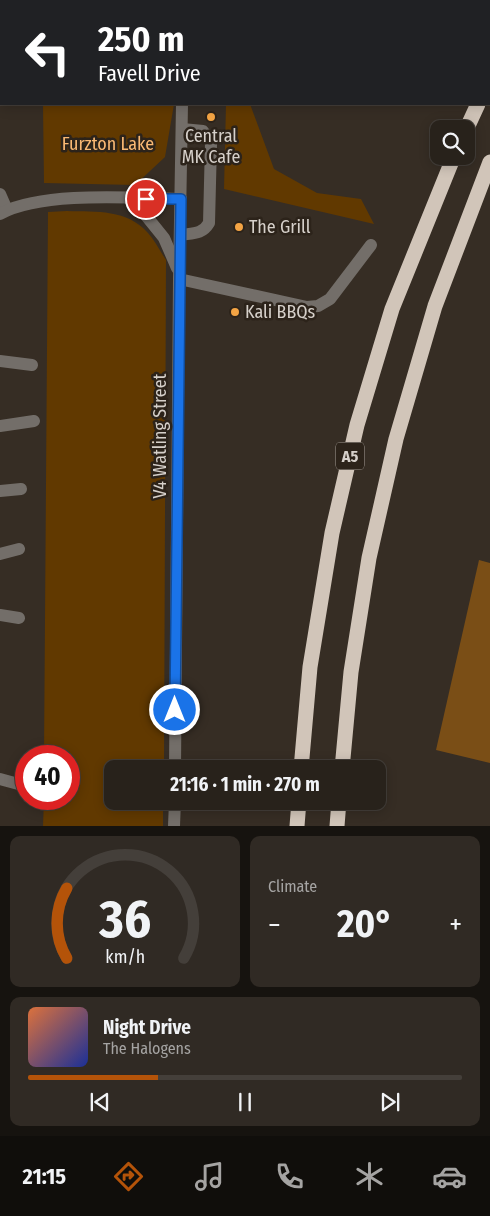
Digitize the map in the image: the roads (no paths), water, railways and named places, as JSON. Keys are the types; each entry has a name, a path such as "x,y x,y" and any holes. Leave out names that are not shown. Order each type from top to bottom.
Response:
{"highway":[{"path":"471,120 478,105"},
{"name":"A5","path":"343,760 351,672 369,558 396,439 435,306 490,162"},
{"name":"A5","path":"302,760 310,667 332,533 358,425 392,309 450,165"},
{"path":"297,826 298,810"},
{"path":"337,826 338,810"}],"street":[{"name":"V4 Watling Street","path":"175,760 182,105"},
{"path":"180,235 200,233 205,230 209,223 211,143 203,131 182,128"},
{"path":"0,194 3,212 44,200 181,199"},
{"path":"128,198 164,238 179,276 307,307 318,306 330,299 371,245"},
{"path":"0,361 32,365"},
{"path":"0,426 34,421"},
{"path":"0,491 21,489"},
{"path":"0,554 19,549"},
{"path":"0,615 19,618"},
{"path":"0,779 15,783"},
{"path":"174,810 174,826"}],"place":[{"name":"Central MK Cafe","path":"211,117"},
{"name":"The Grill","path":"239,227"},
{"name":"Kali BBQs","path":"235,312"}],"park label":[{"name":"Furzton Lake","path":"108,144"}]}
